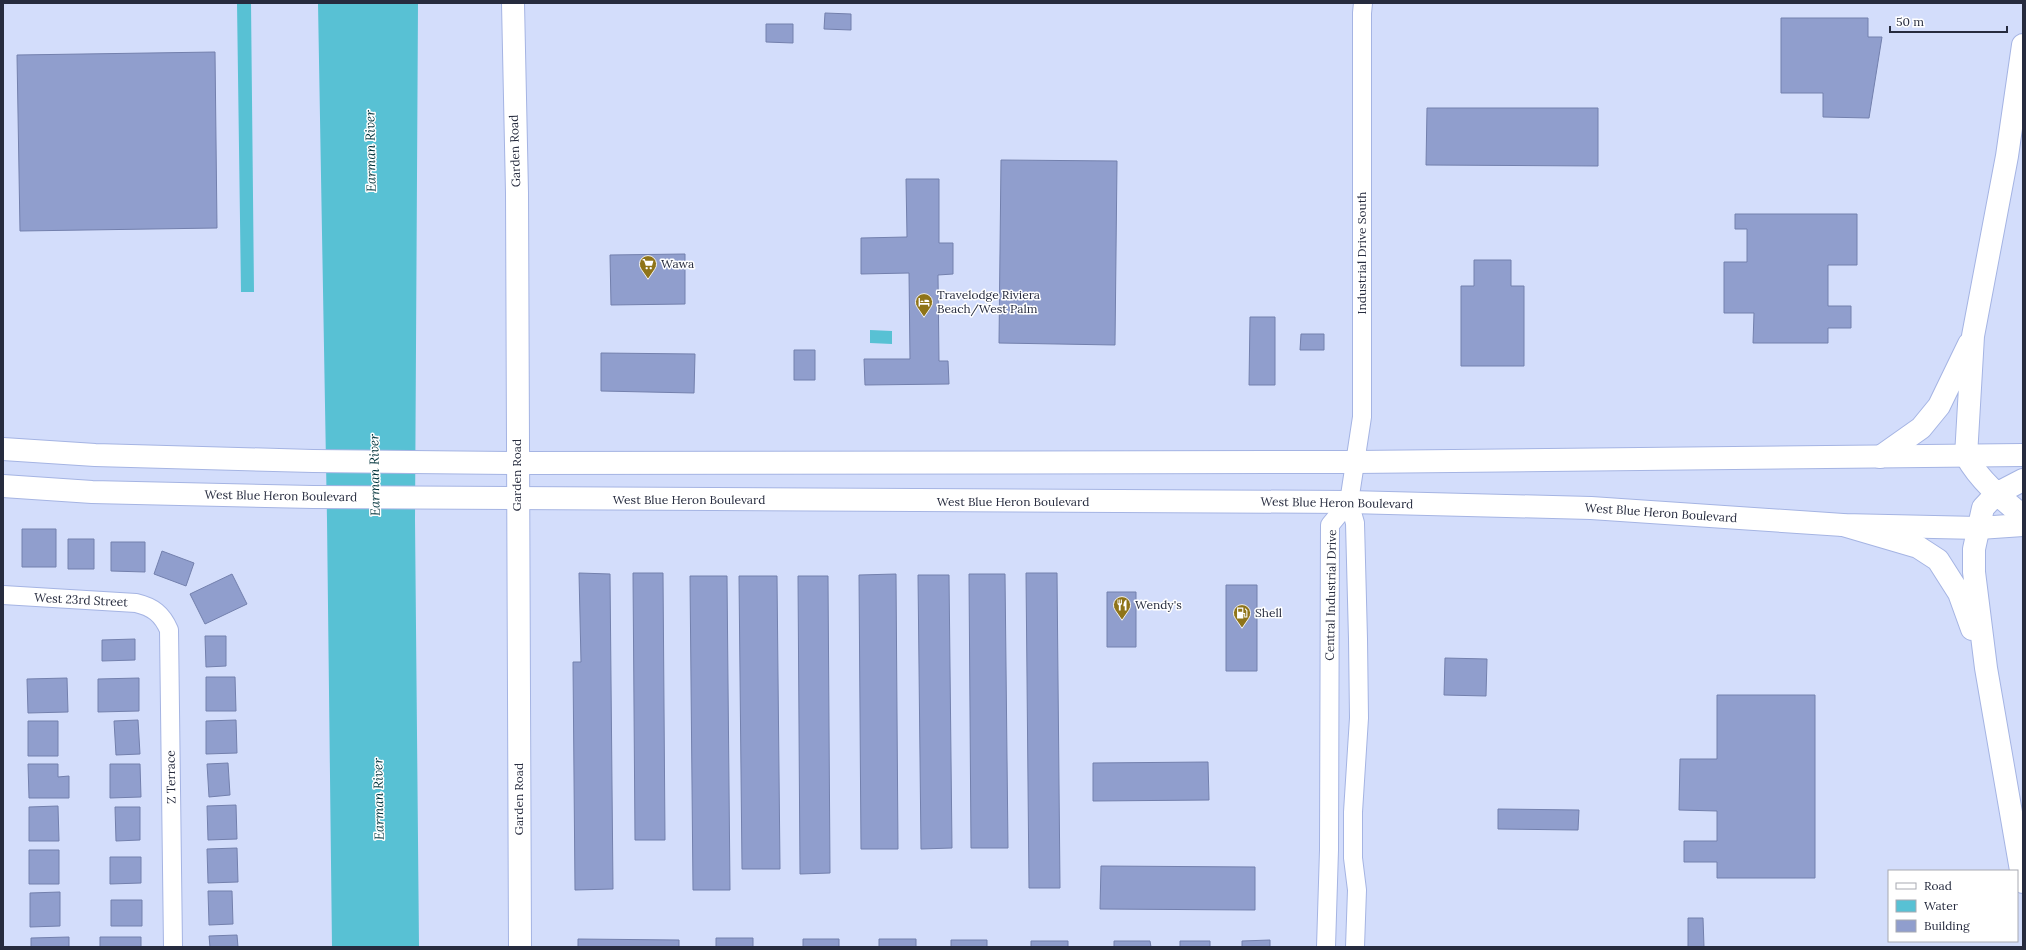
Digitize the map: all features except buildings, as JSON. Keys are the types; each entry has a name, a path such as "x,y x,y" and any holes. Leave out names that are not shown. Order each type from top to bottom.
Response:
{"main road":[{"name":"Garden Road","path":"513,3 517,201 520,947"},
{"path":"2023,45 2007,156 1973,336 1966,456 1975,471 1996,494 2023,516"},
{"path":"1880,457 1921,428 1939,406 1973,336"},
{"path":"3,449 95,455 313,461 517,463 1356,462 2023,455"},
{"path":"2023,480 1996,494 1983,508 1974,549 1974,572 1986,668 2023,882"},
{"name":"West Blue Heron Boulevard","path":"3,486 92,492 313,497 1349,502 1553,506 1843,525 1978,528 2023,525"},
{"path":"1843,525 1918,547 1938,560 1959,593 1986,668"}],"street":[{"name":"Industrial Drive South","path":"1349,502 1362,417 1363,3"},
{"name":"Central Industrial Drive","path":"1326,947 1329,850 1330,525 1349,502"},
{"name":"Central Industrial Drive","path":"1349,502 1355,523 1358,631 1359,718 1353,820 1353,858 1357,890 1355,947"},
{"name":"West 23rd Street","path":"3,595 136,603 147,606 157,612"},
{"name":"Z Terrace","path":"157,612 165,620 169,630 173,947"}],"water":[{"path":"237,3 251,3 254,292 241,292"},
{"name":"Earman River","path":"318,3 418,3 415,520 419,947 332,947 327,520"},
{"path":"870,330 892,331 892,344 870,343"}],"place":[{"name":"Wawa","path":"648,279"},
{"name":"Travelodge Riviera Beach/West Palm","path":"924,317"},
{"name":"Wendy's","path":"1122,620"},
{"name":"Shell","path":"1242,628"}]}
